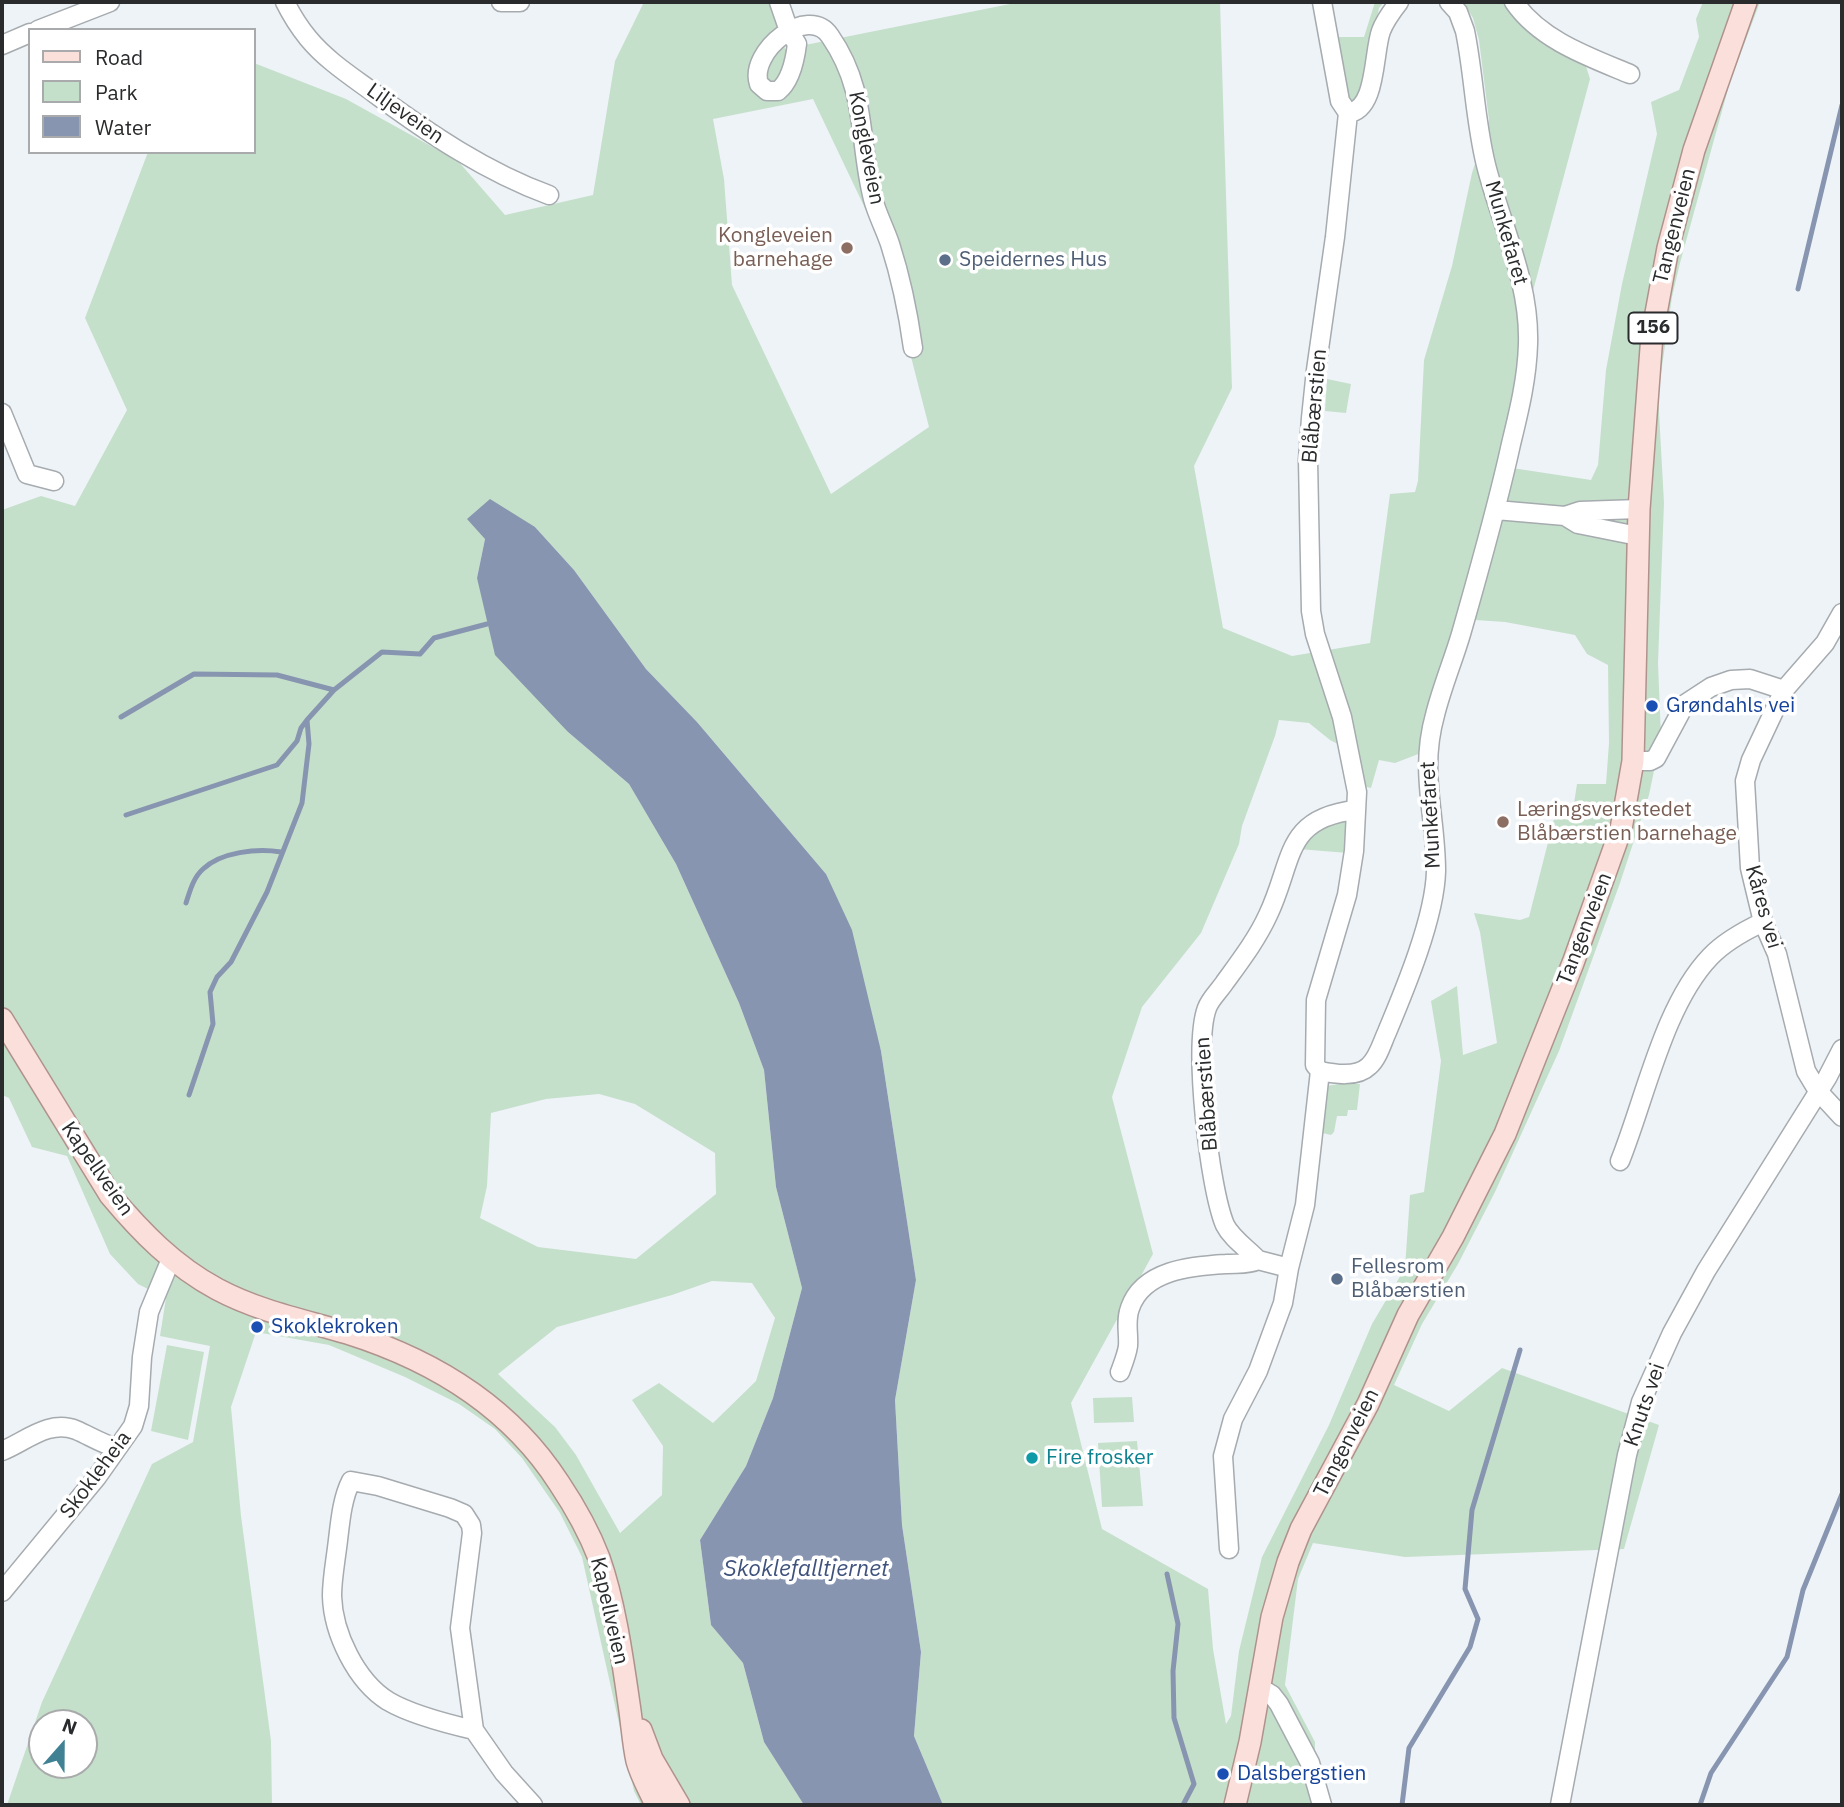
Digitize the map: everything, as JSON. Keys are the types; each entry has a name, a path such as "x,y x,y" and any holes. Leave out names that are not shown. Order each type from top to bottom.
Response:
{"main road":[{"name":"Tangenveien","path":"1236,1805 1279,1587 1301,1529 1368,1404 1408,1315 1476,1194 1519,1099 1613,854 1626,805 1633,761 1639,509 1647,382 1658,294 1694,149 1746,2"},
{"name":"Kapellveien","path":"2,1019 110,1195 132,1221 172,1259 199,1279 244,1301 418,1359 471,1391 509,1423 539,1456 559,1482 589,1533 599,1560 614,1620 638,1764 656,1805"},
{"name":"Kapellveien","path":"629,1703 652,1759 679,1805"}],"street":[{"path":"43,28 110,2"},
{"name":"Liljeveien","path":"285,2 308,38 331,61 409,119 523,186 549,195"},
{"path":"501,2 520,2"},
{"name":"Kongleveien","path":"779,2 789,31 812,25 825,29 850,72 858,98 873,199 890,244 907,305 913,348"},
{"name":"Blåbærstien","path":"1229,1549 1223,1456 1233,1419 1258,1371 1283,1303 1304,1205 1320,1071 1315,1065 1316,1000 1347,895 1354,851 1357,792 1342,717 1315,634 1311,611 1308,460 1316,370 1330,279 1348,113 1340,101 1322,2"},
{"path":"1348,113 1356,112 1364,104 1373,80 1380,33 1399,2"},
{"name":"Munkefaret","path":"1320,1071 1339,1075 1369,1067 1398,1007 1430,912 1436,873 1427,779 1428,748 1434,715 1461,635 1496,510 1524,391 1528,342 1527,312 1517,261 1485,160 1465,31 1458,12 1449,2"},
{"path":"1514,2 1529,19 1561,42 1630,74"},
{"path":"2,45 28,34"},
{"path":"2,413 27,474 54,481"},
{"path":"1496,510 1564,516 1580,511 1639,509"},
{"path":"1564,516 1578,524 1638,536"},
{"path":"1633,761 1650,761 1656,758 1685,704 1711,687 1731,680 1750,679 1784,690 1825,643 1842,613"},
{"name":"Kåres vei","path":"1784,690 1751,760 1745,781 1748,847 1763,922 1777,954 1806,1072 1818,1091 1842,1117"},
{"name":"Blåbærstien","path":"1289,1268 1258,1260 1234,1238 1226,1226 1215,1187 1205,1120 1202,1031 1207,1006 1265,922 1277,897 1298,836 1318,819 1334,813 1356,810"},
{"path":"1620,1161 1668,1026 1679,1003 1710,956 1726,943 1763,922"},
{"name":"Knuts vei","path":"1560,1805 1628,1455 1641,1402 1672,1333 1706,1271 1842,1049"},
{"name":"Skokleheia","path":"2,1592 97,1477 137,1417 147,1321 172,1259"},
{"name":"Blåbærstien","path":"1120,1372 1128,1346 1127,1325 1130,1308 1139,1290 1148,1282 1183,1270 1223,1264 1250,1264 1258,1260"},
{"path":"2,1451 60,1426 117,1448"},
{"path":"474,1730 388,1701 369,1684 351,1658 338,1629 332,1593 344,1502 351,1481 378,1486 458,1511 464,1514 471,1525 472,1541 460,1628 474,1730 504,1773 533,1805"},
{"path":"1259,1687 1279,1704 1310,1763 1322,1805"}],"green space":[{"path":"644,2 773,2 785,49 1020,2 1220,2 1232,388 1194,466 1223,628 1292,656 1370,643 1390,494 1415,492 1418,481 1424,360 1452,266 1472,173 1489,120 1479,40 1473,18 1463,2 1504,2 1585,63 1590,79 1520,339 1519,368 1499,466 1591,480 1598,465 1606,370 1622,284 1657,134 1651,102 1679,90 1699,37 1696,19 1703,2 1760,2 1730,82 1680,263 1672,297 1658,394 1664,503 1658,663 1661,737 1649,795 1559,1051 1495,1192 1458,1264 1422,1324 1394,1385 1449,1411 1502,1368 1659,1425 1624,1549 1405,1557 1313,1543 1298,1579 1285,1685 1315,1742 1315,1805 943,1805 914,1736 921,1652 902,1525 895,1400 916,1280 881,1051 826,874 697,722 646,669 574,570 535,527 485,539 477,578 568,732 629,784 676,864 739,1003 764,1070 776,1187 802,1288 773,1398 746,1466 700,1540 711,1625 743,1663 764,1742 804,1805 641,1805 634,1791 582,1557 560,1513 522,1458 495,1429 459,1404 405,1377 329,1345 256,1332 231,1407 241,1516 271,1741 272,1805 7,1805 28,1743 28,1779 98,1779 98,1709 40,1709 152,1464 193,1442 210,1346 160,1336 166,1298 138,1284 110,1254 67,1156 32,1147 9,1098 2,1095 2,510 41,496 75,506 127,410 85,318 147,154 256,154 256,64 346,99 458,161 505,215 593,195 615,61","holes":["813,99 882,244 929,427 831,494 732,285 724,179 713,119","1460,619 1505,622 1575,635 1587,654 1608,665 1609,743 1606,784 1577,784 1572,816 1555,815 1529,917 1520,920 1474,913 1480,932 1497,1043 1463,1055 1457,986 1431,1001 1441,1061 1424,1192 1410,1195 1405,1268 1372,1324 1329,1425 1262,1557 1239,1651 1231,1716 1226,1724 1213,1649 1208,1589 1102,1529 1071,1403 1153,1254 1112,1097 1142,1007 1201,933 1239,844 1242,826 1279,720 1309,723 1330,740 1358,754 1363,786 1371,788 1379,760 1395,763 1421,753","599,1094 635,1104 715,1153 716,1194 636,1259 538,1247 480,1218 487,1186 491,1113 546,1099","712,1281 752,1283 775,1318 756,1381 713,1423 659,1383 632,1400 663,1446 662,1495 620,1533 576,1455 555,1427 498,1374 557,1327"]},
{"path":"1375,2 1384,2 1379,8 1362,96 1352,102 1348,100 1336,37 1364,37"},
{"path":"1327,379 1351,384 1346,413 1325,411"},
{"path":"1342,819 1347,821 1348,853 1298,849 1306,834"},
{"path":"1360,1084 1357,1110 1348,1110 1347,1116 1337,1116 1331,1135 1318,1132 1325,1086"},
{"path":"167,1345 204,1352 188,1440 151,1431"},
{"path":"1132,1397 1134,1422 1094,1423 1093,1398"},
{"path":"1137,1441 1143,1506 1102,1507 1098,1443"}],"water":[{"name":"Skoklefalltjernet","path":"490,499 535,527 574,570 646,669 697,722 826,874 852,930 881,1051 916,1280 895,1400 902,1525 921,1652 914,1736 943,1805 804,1805 764,1742 743,1663 711,1625 700,1540 746,1466 773,1398 802,1288 776,1187 764,1070 739,1003 676,864 629,784 568,732 495,655 477,578 485,539 467,519"}],"waterway":[{"path":"1798,289 1842,105"},
{"path":"189,1095 213,1024 210,992 217,977 231,962 267,892 302,803 309,744 307,720 334,690 382,652 420,654 434,638 487,624"},
{"path":"121,717 194,674 277,675 334,690"},
{"path":"126,815 277,765 297,741 307,720"},
{"path":"186,903 197,876 211,863 240,853 281,852"},
{"path":"1402,1805 1409,1748 1470,1647 1478,1619 1465,1589 1472,1510 1520,1350"},
{"path":"1700,1805 1711,1773 1787,1657 1803,1590 1842,1494"},
{"path":"1167,1574 1178,1624 1173,1671 1174,1718 1194,1784 1183,1805"}],"place":[{"name":"Kongleveien barnehage","path":"847,248"},
{"name":"Speidernes Hus","path":"945,260"},
{"name":"Grøndahls vei","path":"1652,706"},
{"name":"Læringsverkstedet Blåbærstien barnehage","path":"1503,822"},
{"name":"Fellesrom Blåbærstien","path":"1337,1279"},
{"name":"Skoklekroken","path":"257,1327"},
{"name":"Fire frosker","path":"1032,1458"},
{"name":"Dalsbergstien","path":"1223,1774"}]}
